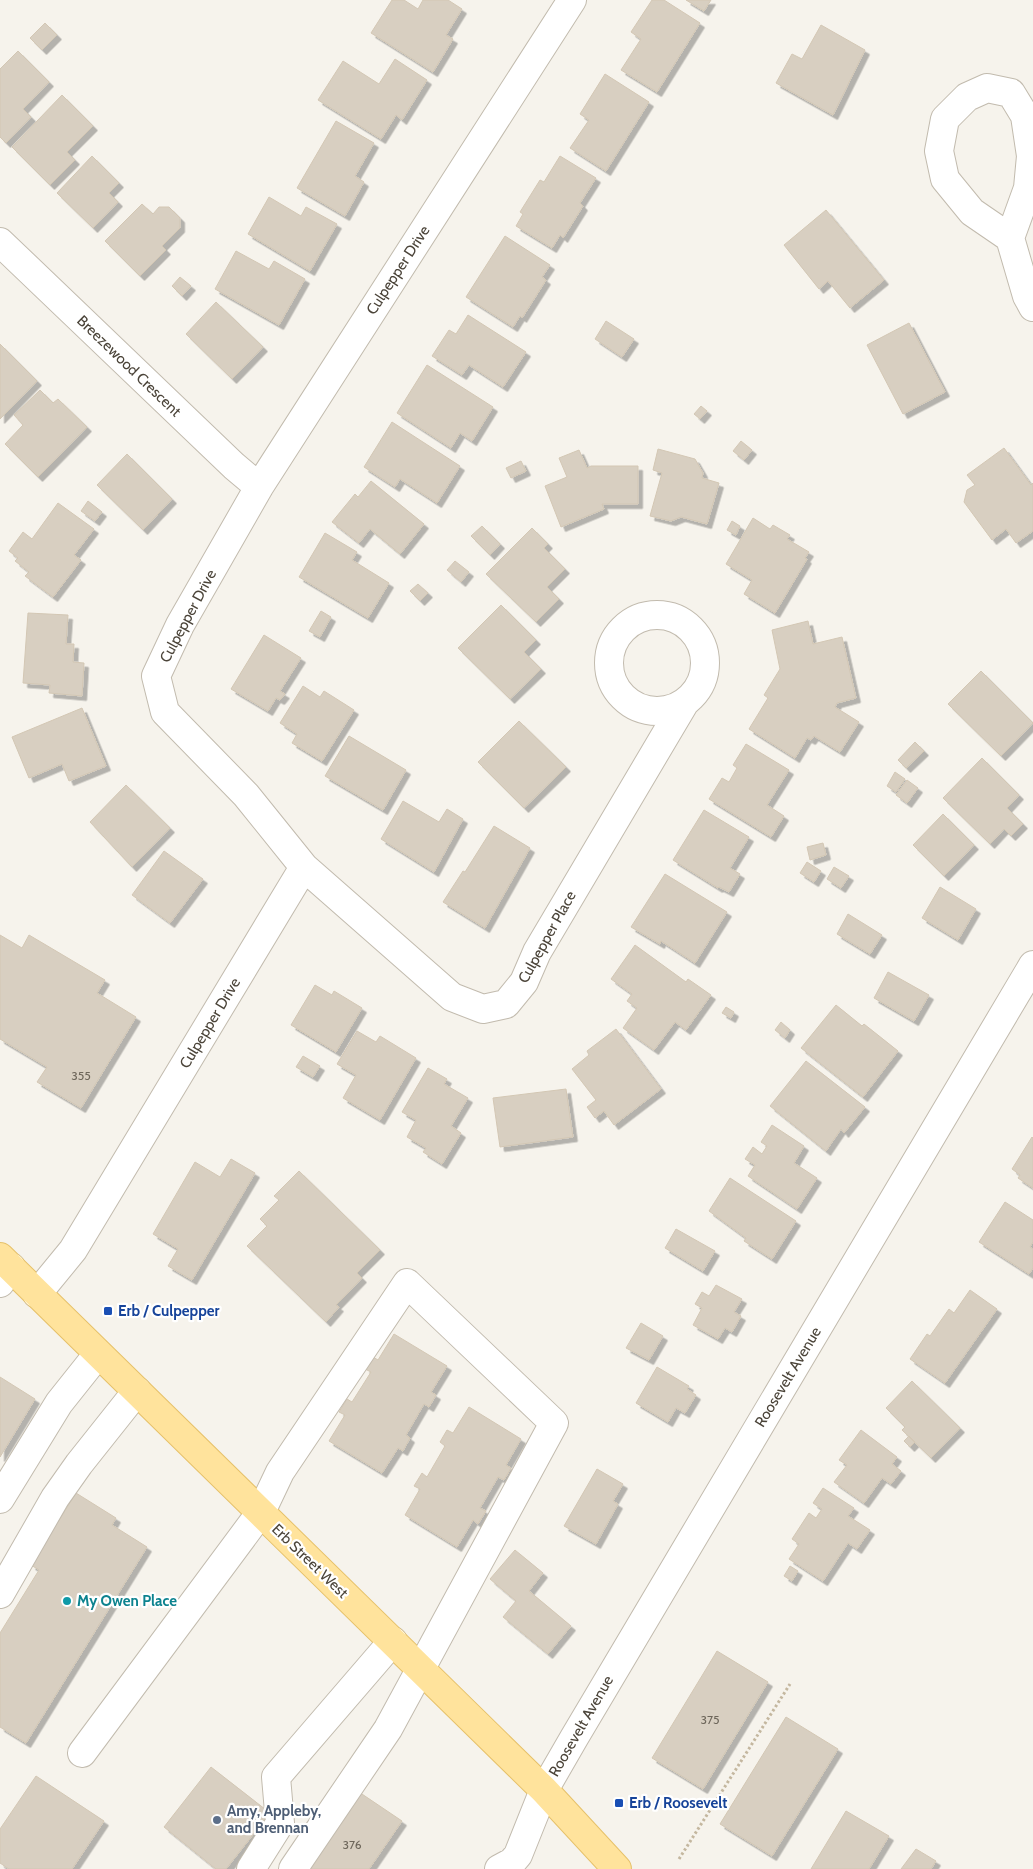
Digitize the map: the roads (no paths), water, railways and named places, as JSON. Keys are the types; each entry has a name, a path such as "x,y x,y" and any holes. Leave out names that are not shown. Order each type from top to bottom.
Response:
{"main road":[{"name":"Erb Street West","path":"4,1269 37,1294 261,1512 544,1790 617,1869"}],"street":[{"name":"Culpepper Drive","path":"37,1294 73,1250 304,867 246,795 165,712 156,676 180,625 259,487 572,0"},
{"path":"1010,238 972,212 945,179 939,151 945,119 967,97 987,88 1011,93 1025,116 1031,156 1028,188 1010,238 1027,296 1033,307"},
{"name":"Breezewood Crescent","path":"0,242 230,463 259,487"},
{"name":"Culpepper Place","path":"304,867 452,997 483,1009 506,1004 524,982 537,952 685,702"},
{"name":"Roosevelt Avenue","path":"508,1867 518,1855 544,1790 1033,965"},
{"path":"82,1753 261,1512 280,1472 407,1283 554,1423 388,1729 294,1869"},
{"path":"0,1499 59,1403 98,1354"},
{"path":"0,1594 55,1498 79,1464 137,1391"},
{"path":"251,1869 280,1823 276,1777 393,1642"}],"place":[{"name":"Erb / Culpepper","path":"108,1311"},
{"name":"My Owen Place","path":"67,1601"},
{"name":"Erb / Roosevelt","path":"619,1803"},
{"name":"Amy, Appleby, and Brennan","path":"217,1820"}]}
